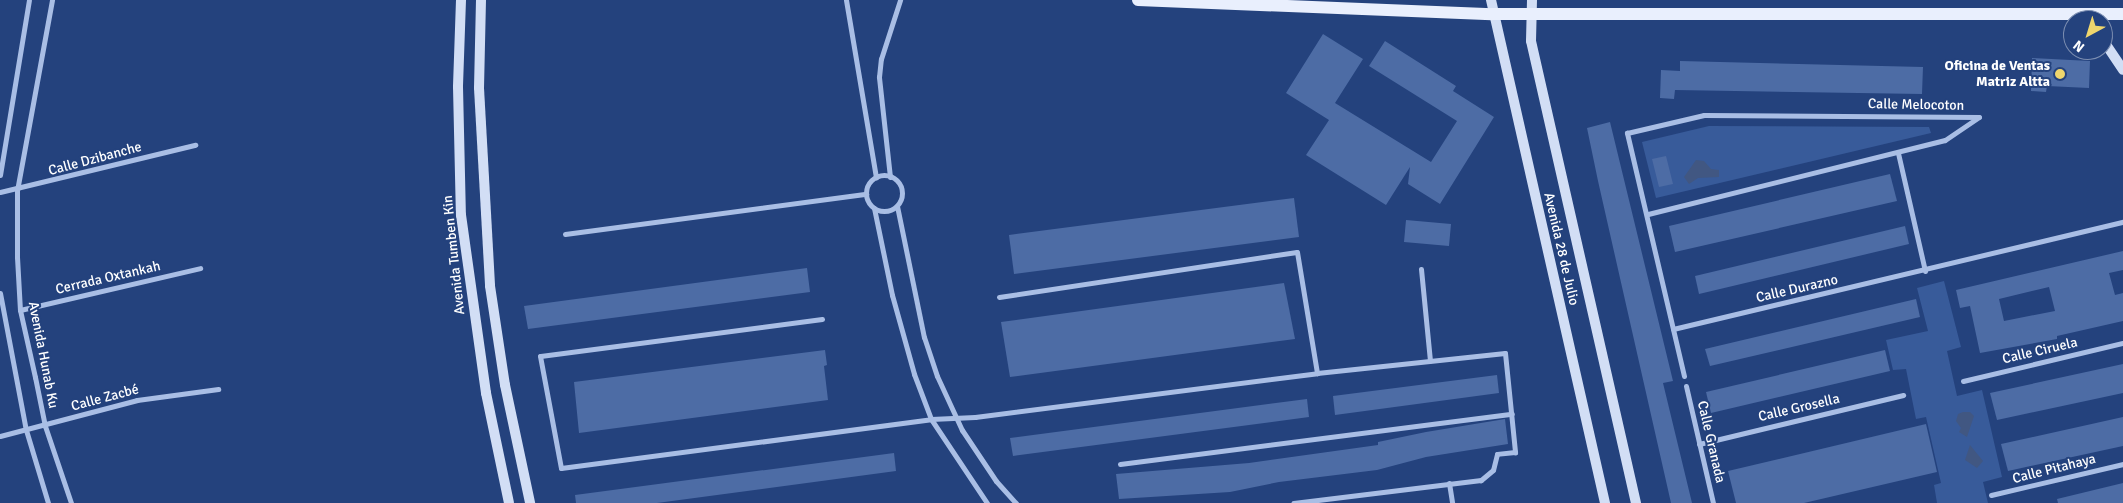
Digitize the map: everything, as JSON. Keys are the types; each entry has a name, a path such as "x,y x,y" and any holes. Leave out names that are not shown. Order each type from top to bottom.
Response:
{"main road":[{"path":"1138,0 1492,14 2063,17"}],"street":[{"path":"0,175 29,0"},
{"name":"Avenida Hunab Ku","path":"52,0 17,191 20,310 45,426 71,503"},
{"name":"Avenida Tumben Kin","path":"461,0 458,88 461,215 486,393 509,503"},
{"path":"481,0 479,88 490,286 505,385 530,503"},
{"path":"846,0 876,177"},
{"path":"900,0 881,59 880,77 890,177 901,189 897,206 924,337 937,376 956,418 996,481 1016,503"},
{"name":"Avenida 28 de Julio","path":"1491,0 1492,14 1606,503"},
{"name":"Avenida 28 de Julio","path":"1532,0 1531,41 1541,90 1636,503"},
{"path":"2113,55 2123,70"},
{"name":"Calle Melocoton","path":"1704,115 1979,117 1945,140 1898,153 1648,214 1628,133 1704,115"},
{"name":"Calle Dzibanche","path":"0,192 17,191 195,145"},
{"path":"1898,153 1925,271"},
{"path":"890,177 876,177 869,184 866,194 874,208 892,295 914,374 931,419 987,503"},
{"path":"565,234 866,194"},
{"path":"874,208 886,211 897,206"},
{"path":"1648,214 1684,376"},
{"name":"Calle Durazno","path":"1674,329 1925,271 2123,222"},
{"path":"999,298 1296,252 1316,373"},
{"name":"Cerrada Oxtankah","path":"20,310 200,268"},
{"path":"1422,268 1430,361"},
{"path":"0,293 1,313 26,430 48,503"},
{"path":"822,319 540,356 561,468 931,419 956,418 1316,373 1505,353 1516,452 1498,454 1493,470 1481,480 1292,503"},
{"name":"Calle Ciruela","path":"1963,381 2123,343"},
{"name":"Calle Granada","path":"1686,386 1713,503"},
{"name":"Calle Zacbé","path":"0,436 45,426 137,400 218,389"},
{"name":"Calle Grosella","path":"1700,444 1903,395"},
{"path":"1120,464 1512,414"},
{"name":"Calle Pitahaya","path":"1991,496 2123,464"},
{"path":"1449,483 1452,503"},
{"path":"1340,496 1341,503"}],"shaded area":[{"path":"1709,126 1929,127 1931,133 1656,198 1642,142"},
{"path":"1696,160 1704,161 1711,169 1719,170 1719,177 1698,178 1689,184 1684,177"},
{"path":"1944,281 1961,347 1947,351 1957,396 1982,390 2002,477 1983,482 1988,503 1937,503 1934,485 1941,483 1926,417 1916,419 1906,369 1893,370 1886,340 1928,331 1917,288"},
{"path":"1970,412 1974,416 1967,437 1959,432 1961,428 1956,421 1958,414"},
{"path":"1970,445 1983,461 1977,468 1965,460"}],"building":[{"path":"1323,34 1363,59 1335,103 1431,162 1457,121 1369,66 1385,41 1456,86 1453,91 1494,117 1440,204 1408,184 1410,167 1386,205 1306,155 1329,120 1286,93"},
{"name":"Oficina de Ventas Matriz Altta","path":"2032,58 2090,61 2089,88 2047,86 2046,92 2031,91"},
{"path":"1680,61 1923,67 1922,94 1675,90 1674,99 1660,98 1661,70 1680,71"},
{"path":"1610,122 1673,381 1663,383 1692,503 1671,503 1598,181 1587,128"},
{"path":"1666,156 1673,184 1659,187 1652,159"},
{"path":"1890,174 1897,201 1675,252 1669,226"},
{"path":"1294,198 1299,237 1014,274 1009,235"},
{"path":"1406,220 1451,224 1449,246 1404,242"},
{"path":"1905,226 1909,244 1699,294 1695,276"},
{"path":"2123,251 2123,270 2109,273 2115,295 2123,293 2123,321 2057,336 2057,339 1980,353 1970,306 1960,308 1956,290","holes":["2049,287 2055,311 2004,321 1999,299"]},
{"path":"807,268 810,292 528,329 524,306"},
{"path":"1284,283 1295,339 1010,377 1001,322"},
{"path":"1916,299 1920,317 1710,366 1705,349"},
{"path":"825,350 827,365 824,366 828,400 579,433 574,382"},
{"path":"1885,350 1890,371 1711,413 1706,392"},
{"path":"2123,364 2123,393 1997,420 1990,393"},
{"path":"1497,375 1499,393 1335,415 1333,396"},
{"path":"1307,399 1309,417 1013,456 1010,438"},
{"path":"2123,417 2123,446 2008,471 2001,444"},
{"path":"1505,419 1508,444 1426,457 1377,470 1279,482 1230,492 1119,499 1116,474 1249,463 1378,445 1378,442 1426,432"},
{"path":"1926,424 1937,472 1804,503 1736,503 1728,471"},
{"path":"894,453 896,471 657,503 576,503 575,495"},
{"path":"2123,483 2123,503 2058,503 2057,499"}],"place":[{"name":"Oficina de Ventas Matriz Altta","path":"2060,74"}]}
